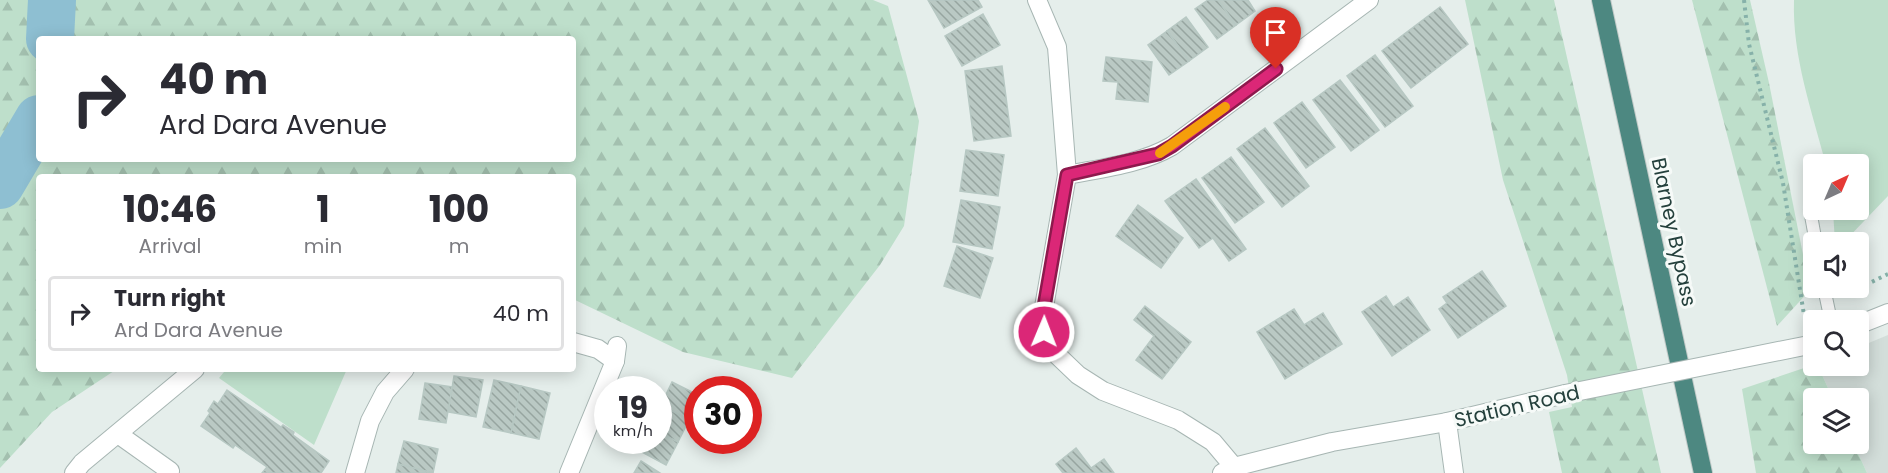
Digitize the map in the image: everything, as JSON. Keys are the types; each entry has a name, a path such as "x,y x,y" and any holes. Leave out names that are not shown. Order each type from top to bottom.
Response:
{"highway":[{"name":"Blarney Bypass","path":"1600,0 1703,473"}],"street":[{"path":"1037,0 1057,47 1067,175 1044,307 1044,332 1055,353 1078,375 1103,391 1178,420 1213,442 1228,470"},
{"path":"1067,175 1158,154 1172,146 1369,0"},
{"path":"1869,321 1888,313"},
{"path":"570,473 616,353 576,343"},
{"name":"Station Road","path":"1228,470 1332,442 1448,422 1565,394 1803,346"},
{"path":"74,473 82,463 191,372"},
{"path":"355,473 370,421 385,392 402,372"},
{"path":"1448,422 1454,473"},
{"path":"118,434 170,471"}],"lane":[{"path":"1826,298 1828,310"}],"path":[{"path":"1744,0 1749,44 1783,183 1804,315 1888,274"}],"shaded area":[{"path":"1888,335 1888,473 1867,473 1858,454 1869,454 1869,388 1828,388 1823,376 1869,376 1869,343"}],"green space":[{"path":"0,0 873,0 888,6 919,121 904,226 880,265 792,378 683,352 576,300 576,174 36,174 36,372 112,372 52,412 0,468"},
{"path":"1465,0 1554,0 1661,473 1562,473 1549,412 1572,407 1567,375 1503,180"},
{"path":"1692,0 1750,0 1803,255 1803,298 1777,326"},
{"path":"1794,0 1888,0 1888,196 1869,216 1869,154 1823,154 1800,63 1794,21"},
{"path":"1834,220 1865,220 1854,232 1834,232"},
{"path":"1803,368 1803,376 1823,376 1828,388 1803,388 1803,454 1858,454 1867,473 1756,473 1742,389"},
{"path":"224,372 346,372 314,445 219,378"}],"building":[{"path":"928,0 978,0 982,7 944,28"},
{"path":"1208,0 1218,0 1236,25 1217,39 1195,9"},
{"path":"1218,0 1248,0 1255,11 1236,25"},
{"path":"1440,7 1468,44 1411,88 1382,51"},
{"path":"983,14 1000,45 962,66 945,36"},
{"path":"1186,17 1208,47 1189,61 1167,31"},
{"path":"1167,31 1189,61 1169,75 1148,45"},
{"path":"1375,55 1413,106 1385,127 1347,76"},
{"path":"1106,57 1152,62 1148,102 1116,99 1118,82 1103,81"},
{"path":"1002,66 1011,136 974,141 965,71"},
{"path":"1340,80 1379,130 1351,151 1313,100"},
{"path":"1302,102 1335,147 1306,168 1274,123"},
{"path":"1265,128 1309,186 1282,207 1237,149"},
{"path":"966,150 1004,155 998,196 960,191"},
{"path":"1231,157 1264,202 1235,223 1202,178"},
{"path":"1196,179 1246,249 1229,261 1213,238 1199,248 1165,201"},
{"path":"961,200 1000,207 992,249 953,242"},
{"path":"1138,205 1183,238 1161,268 1116,236"},
{"path":"957,246 993,258 980,298 944,286"},
{"path":"1482,271 1506,306 1458,338 1439,309 1447,303 1443,297"},
{"path":"1386,296 1393,307 1408,297 1430,330 1392,356 1362,312"},
{"path":"1145,306 1191,342 1162,379 1136,360 1154,336 1134,320"},
{"path":"1294,309 1304,325 1323,313 1342,344 1285,379 1257,332"},
{"path":"454,376 483,380 476,417 448,412"},
{"path":"494,380 521,386 511,433 483,427"},
{"path":"672,382 684,388 684,417 672,411"},
{"path":"425,383 452,387 446,423 419,419"},
{"path":"521,386 550,393 539,439 511,433"},
{"path":"227,390 281,427 283,425 294,432 293,435 329,461 321,473 262,473 267,467 235,445 233,448 201,426 210,413 208,411 214,401 218,404"},
{"path":"672,411 684,417 684,430 678,442 672,439"},
{"path":"672,439 678,442 672,454"},
{"path":"404,441 438,449 433,473 398,464"},
{"path":"1076,448 1091,468 1104,459 1114,473 1063,473 1056,464"},
{"path":"645,454 672,454 666,465"},
{"path":"641,461 660,473 634,473"},
{"path":"398,464 433,473 396,473"}],"waterway":[{"path":"50,36 52,0"},
{"path":"0,185 36,124"}],"slow traffic":[{"path":"1160,153 1225,107"}],"route":[{"path":"1044,332 1044,307 1051,259 1067,175 1158,154 1276,69"}]}
